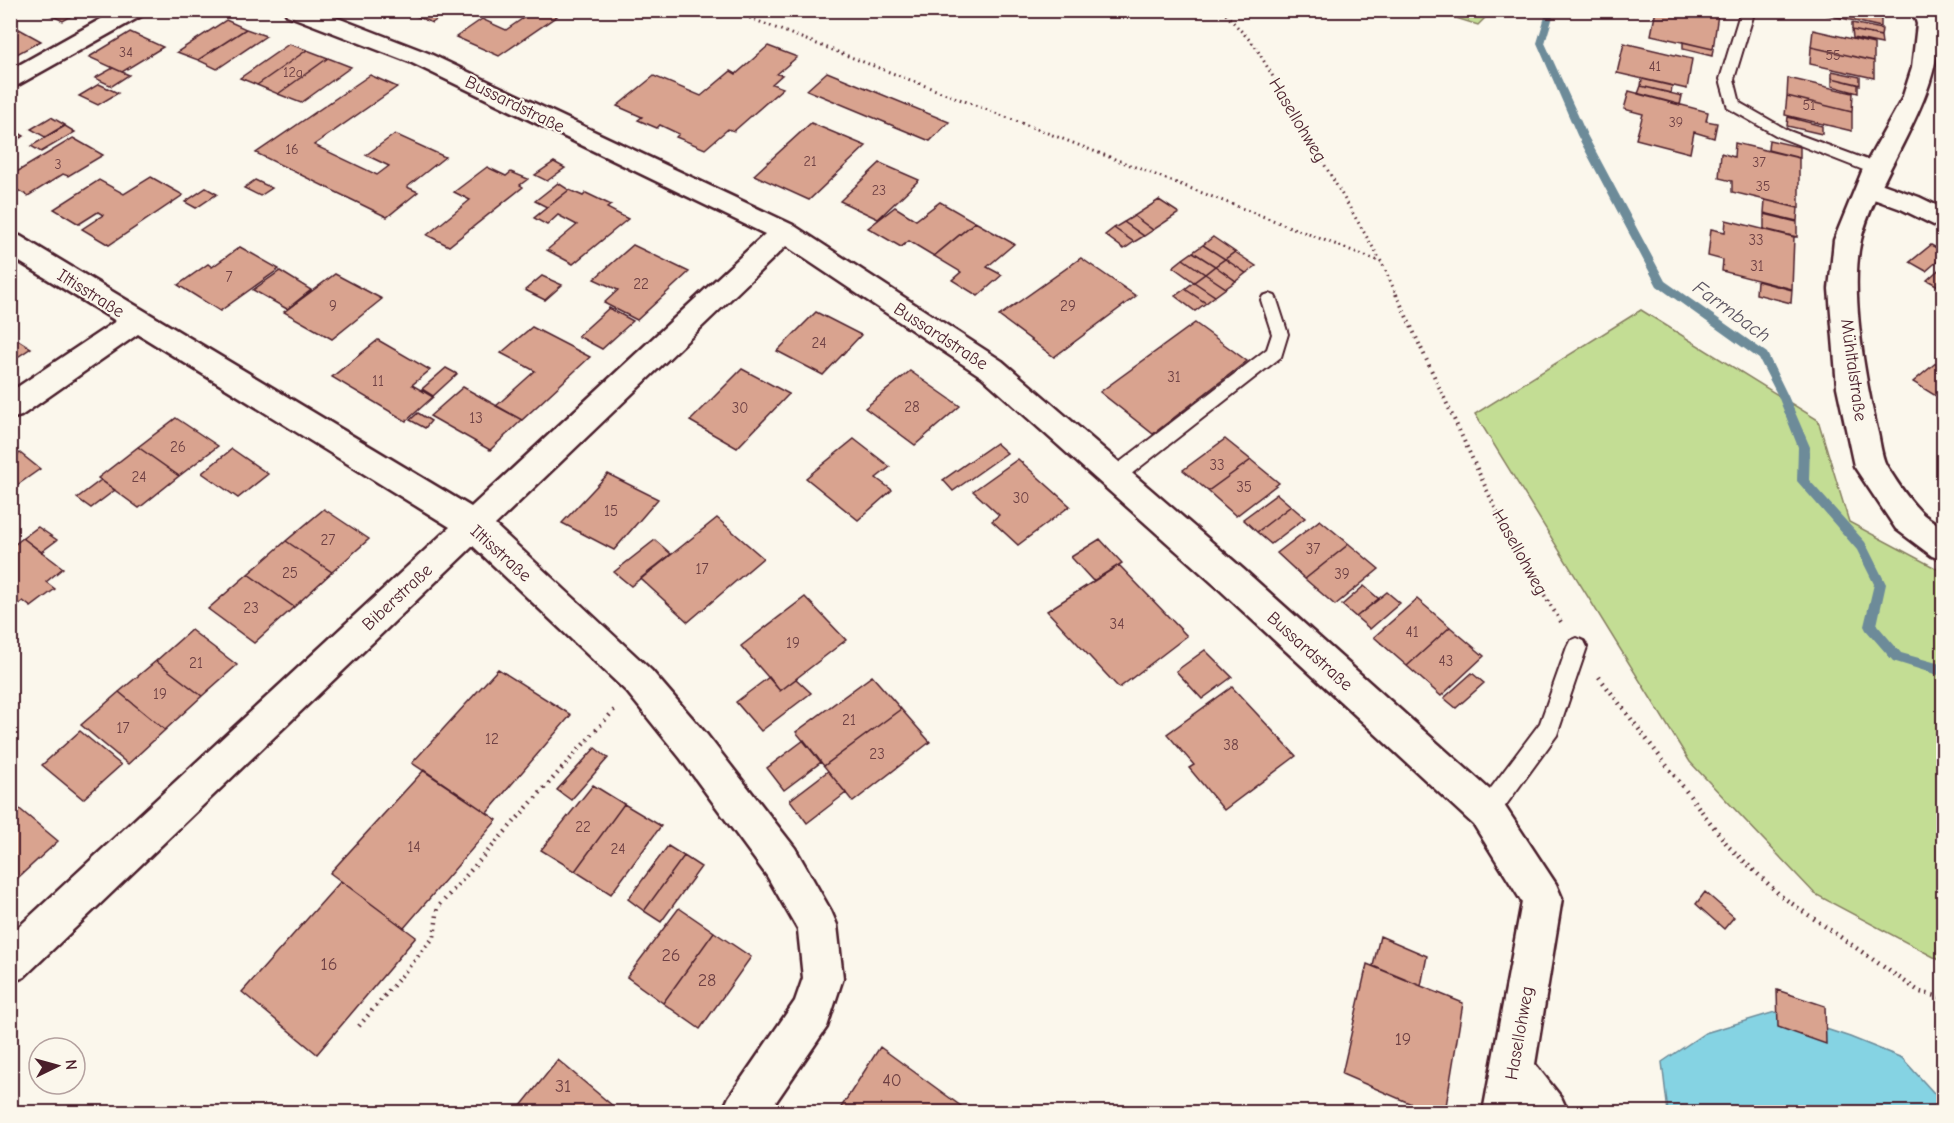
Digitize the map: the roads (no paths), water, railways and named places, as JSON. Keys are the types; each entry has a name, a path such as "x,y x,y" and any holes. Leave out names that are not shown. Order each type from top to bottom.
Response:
{"street":[{"path":"10,80 135,10"},
{"name":"Bussardstraße","path":"295,10 420,58 784,232 992,369 1231,579 1487,812"},
{"name":"Mühltalstraße","path":"1924,10 1928,34 1924,68 1914,99 1872,179 1847,240 1844,279 1852,387 1870,466 1907,520 1944,546"},
{"path":"1872,179 1944,221"},
{"name":"Biberstraße","path":"10,963 784,232"},
{"name":"Iltisstraße","path":"10,243 473,525 639,681 694,747 782,862 817,925 823,978 812,1012 744,1113"},
{"path":"10,408 136,321"},
{"name":"Hasellohweg","path":"1487,812 1542,898 1505,1113"},
{"path":"1512,1070 1546,1113"}],"lane":[{"path":"1748,10 1727,79 1733,105 1872,179"},
{"path":"1114,477 1275,352 1280,334 1269,300"},
{"path":"1487,812 1549,729 1576,646"}],"water":[{"path":"1775,1012 1850,1037 1902,1058 1943,1103 1943,1112 1668,1112 1662,1062 1705,1033"}],"waterway":[{"name":"Farrnbach","path":"1551,10 1541,43 1582,135 1661,283 1763,356 1783,396 1804,447 1803,481 1861,546 1880,584 1870,626 1897,657 1944,671"}]}
